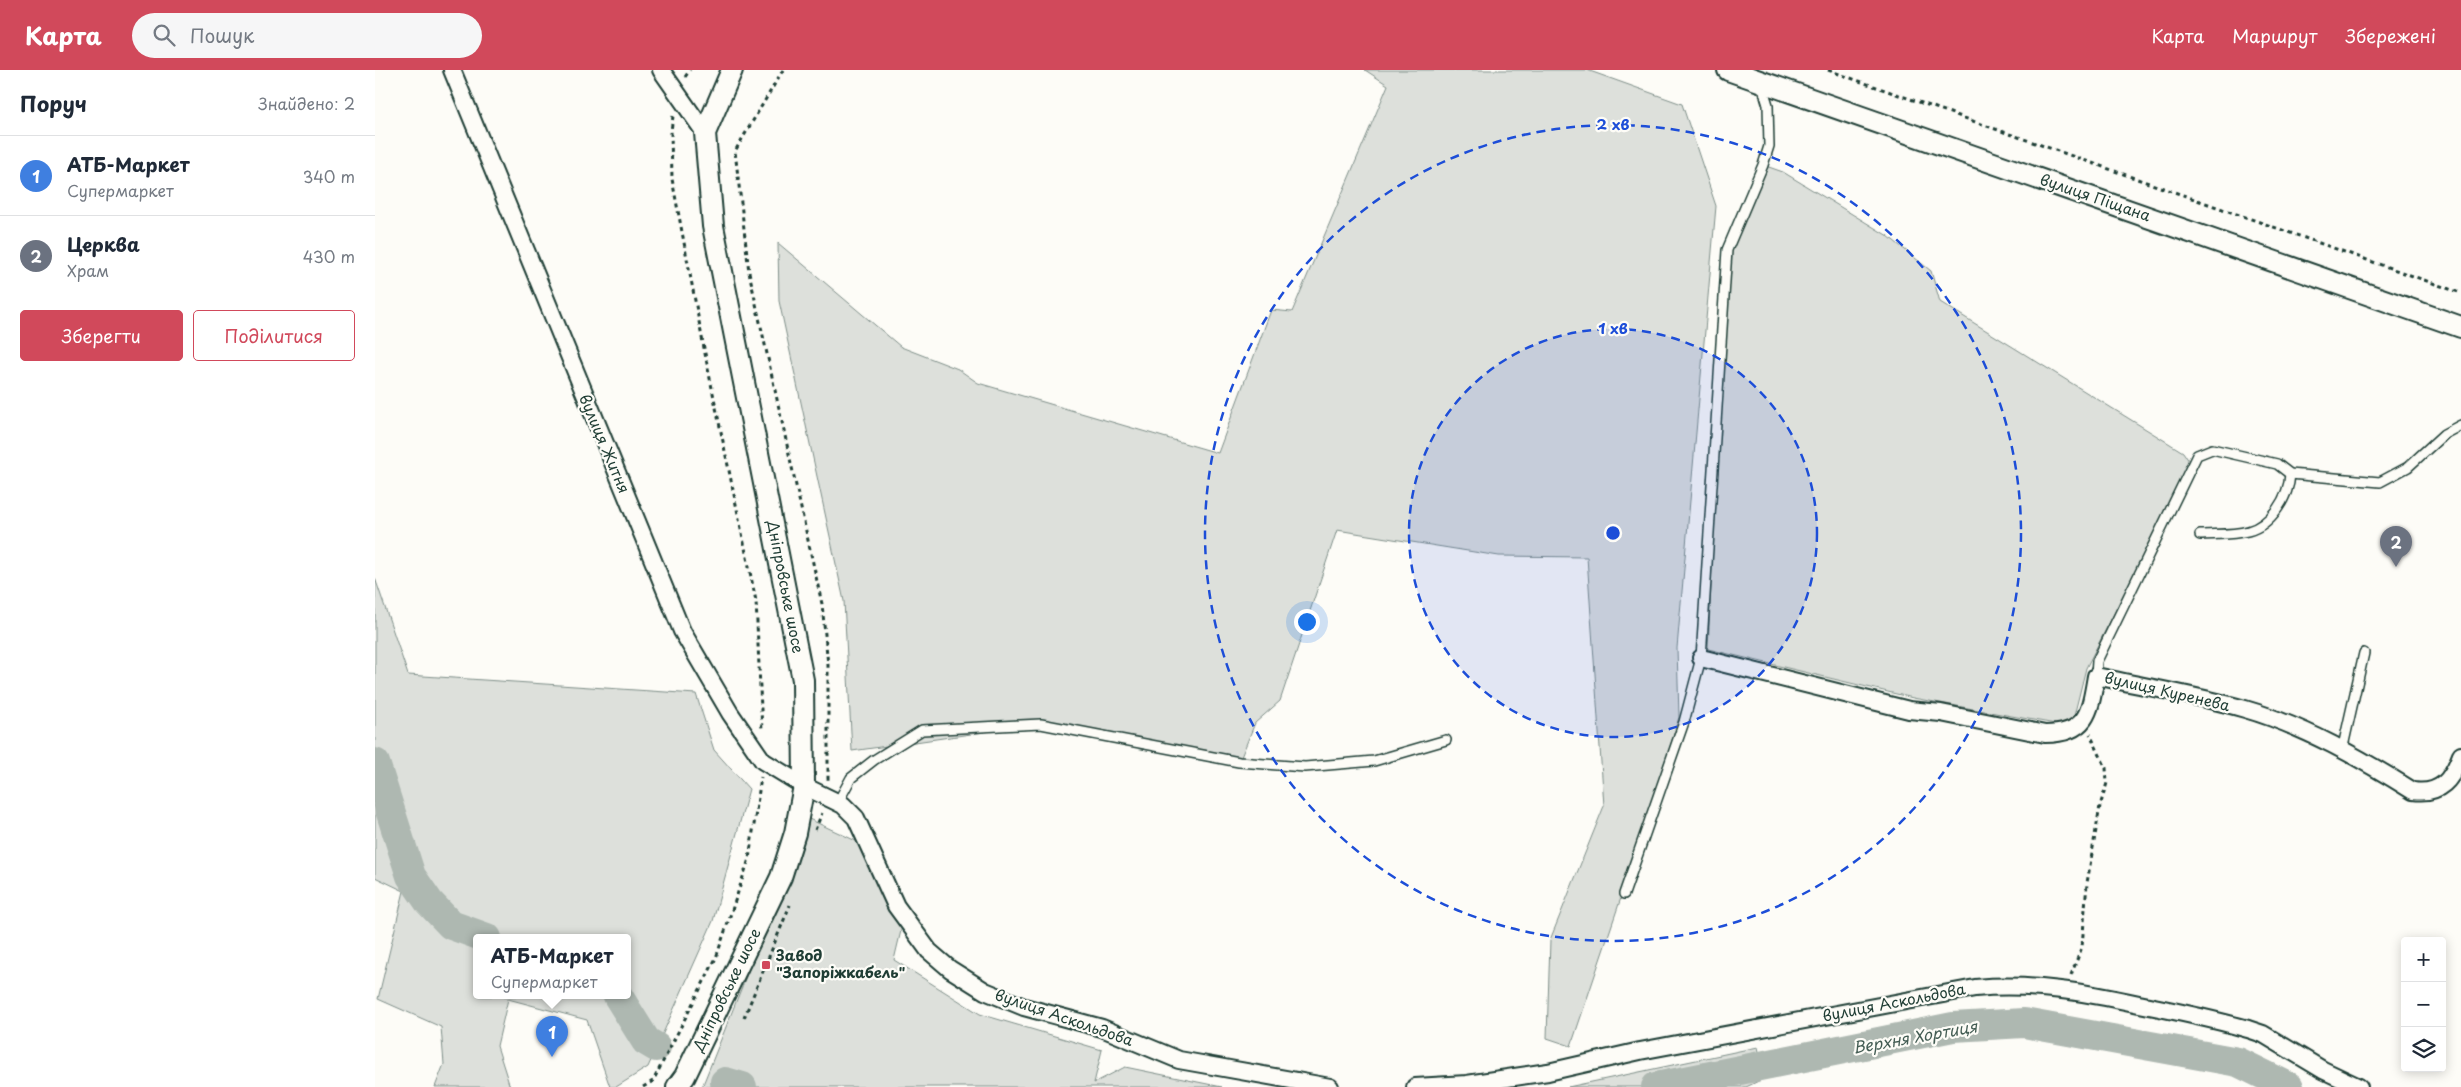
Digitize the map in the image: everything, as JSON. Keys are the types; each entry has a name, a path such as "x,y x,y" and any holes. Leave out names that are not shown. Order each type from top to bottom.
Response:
{"street":[{"name":"вулиця Житня","path":"452,70 682,630 730,713 763,761 804,786"},
{"path":"661,70 705,134"},
{"name":"Дніпровське шосе","path":"682,1084 781,877 795,834 804,786 803,680 713,226 705,134 731,70"},
{"name":"вулиця Піщана","path":"1728,70 2461,327"},
{"path":"1701,658 1909,710 1941,713 2023,731 2059,734 2083,724"},
{"name":"вулиця Куренева","path":"2083,724 2091,710 2095,676 2245,709 2283,723 2341,751 2413,791 2432,792 2442,787 2454,771 2461,755"},
{"name":"вулиця Аскольдова","path":"804,786 838,802 856,818 896,906 929,951 950,969 985,991 1024,1007 1102,1028 1179,1060 1330,1087"},
{"name":"вулиця Аскольдова","path":"1415,1087 1467,1084 1548,1072 1640,1051 1975,988 2022,985 2064,989 2248,1029 2263,1034 2323,1070 2359,1087"}],"lane":[{"path":"1624,894 1684,722 1701,658 1727,250 1763,165 1769,146 1768,105 1761,82"},
{"path":"2095,676 2097,661 2197,455 2212,450 2277,464 2290,474 2379,482 2408,468 2444,434 2461,425"},
{"path":"2200,535 2247,531 2262,524 2283,500 2290,482 2290,474"},
{"path":"2341,751 2364,653"},
{"path":"838,802 851,778 873,760 922,730 1041,724 1239,762 1305,767 1374,760 1446,740"}],"path":[{"path":"690,70 676,92 671,131 672,179 707,364 756,601 762,732"},
{"path":"1828,70 2461,293"},
{"path":"2064,989 2082,947 2087,883 2100,806 2107,783 2105,768 2092,736 2083,724"},
{"path":"643,1087 653,1082 716,958 749,859 763,761"}],"shaded area":[{"path":"1365,70 1587,70 1682,104 1716,206 1677,648 1679,717 1656,794 1571,1046 1547,1038 1550,940 1604,806 1587,557 1499,556 1337,530 1280,701 1255,723 1239,762 1041,724 852,751 844,601 779,301 778,243 901,347 958,369 978,383 1218,453 1271,310 1292,312 1388,85"},
{"path":"1763,165 1783,172 1888,236 1931,271 1940,302 2183,452 2191,464 2086,668 2073,720 2061,725 1913,698 1708,649 1727,250"},
{"path":"375,578 408,675 696,694 714,750 749,789 713,921 648,1067 616,1087 610,1087 587,1020 508,999 497,1046 510,1087 435,1087 444,1064 441,1027 378,999 404,891 375,877"},
{"path":"809,819 869,847 904,918 894,960 980,1014 1102,1050 1094,1083 1125,1067 1222,1087 702,1087"},
{"path":"1758,1047 1765,1078 1746,1087 1568,1087"}],"waterway":[{"name":"Верхня Хортиця","path":"375,763 411,876 429,902 451,925 476,934"},
{"name":"Верхня Хортиця","path":"620,999 646,1041 656,1047"},
{"name":"Верхня Хортиця","path":"1656,1087 1953,1027 2024,1023 2238,1062 2289,1087"},
{"name":"Верхня Хортиця","path":"732,1085 725,1082 742,1087"}],"place":[{"name":"Церква","path":"2396,567"},
{"name":"Завод \"Запоріжкабель\"","path":"766,965"},
{"name":"АТБ-Маркет","path":"552,1057"}]}
